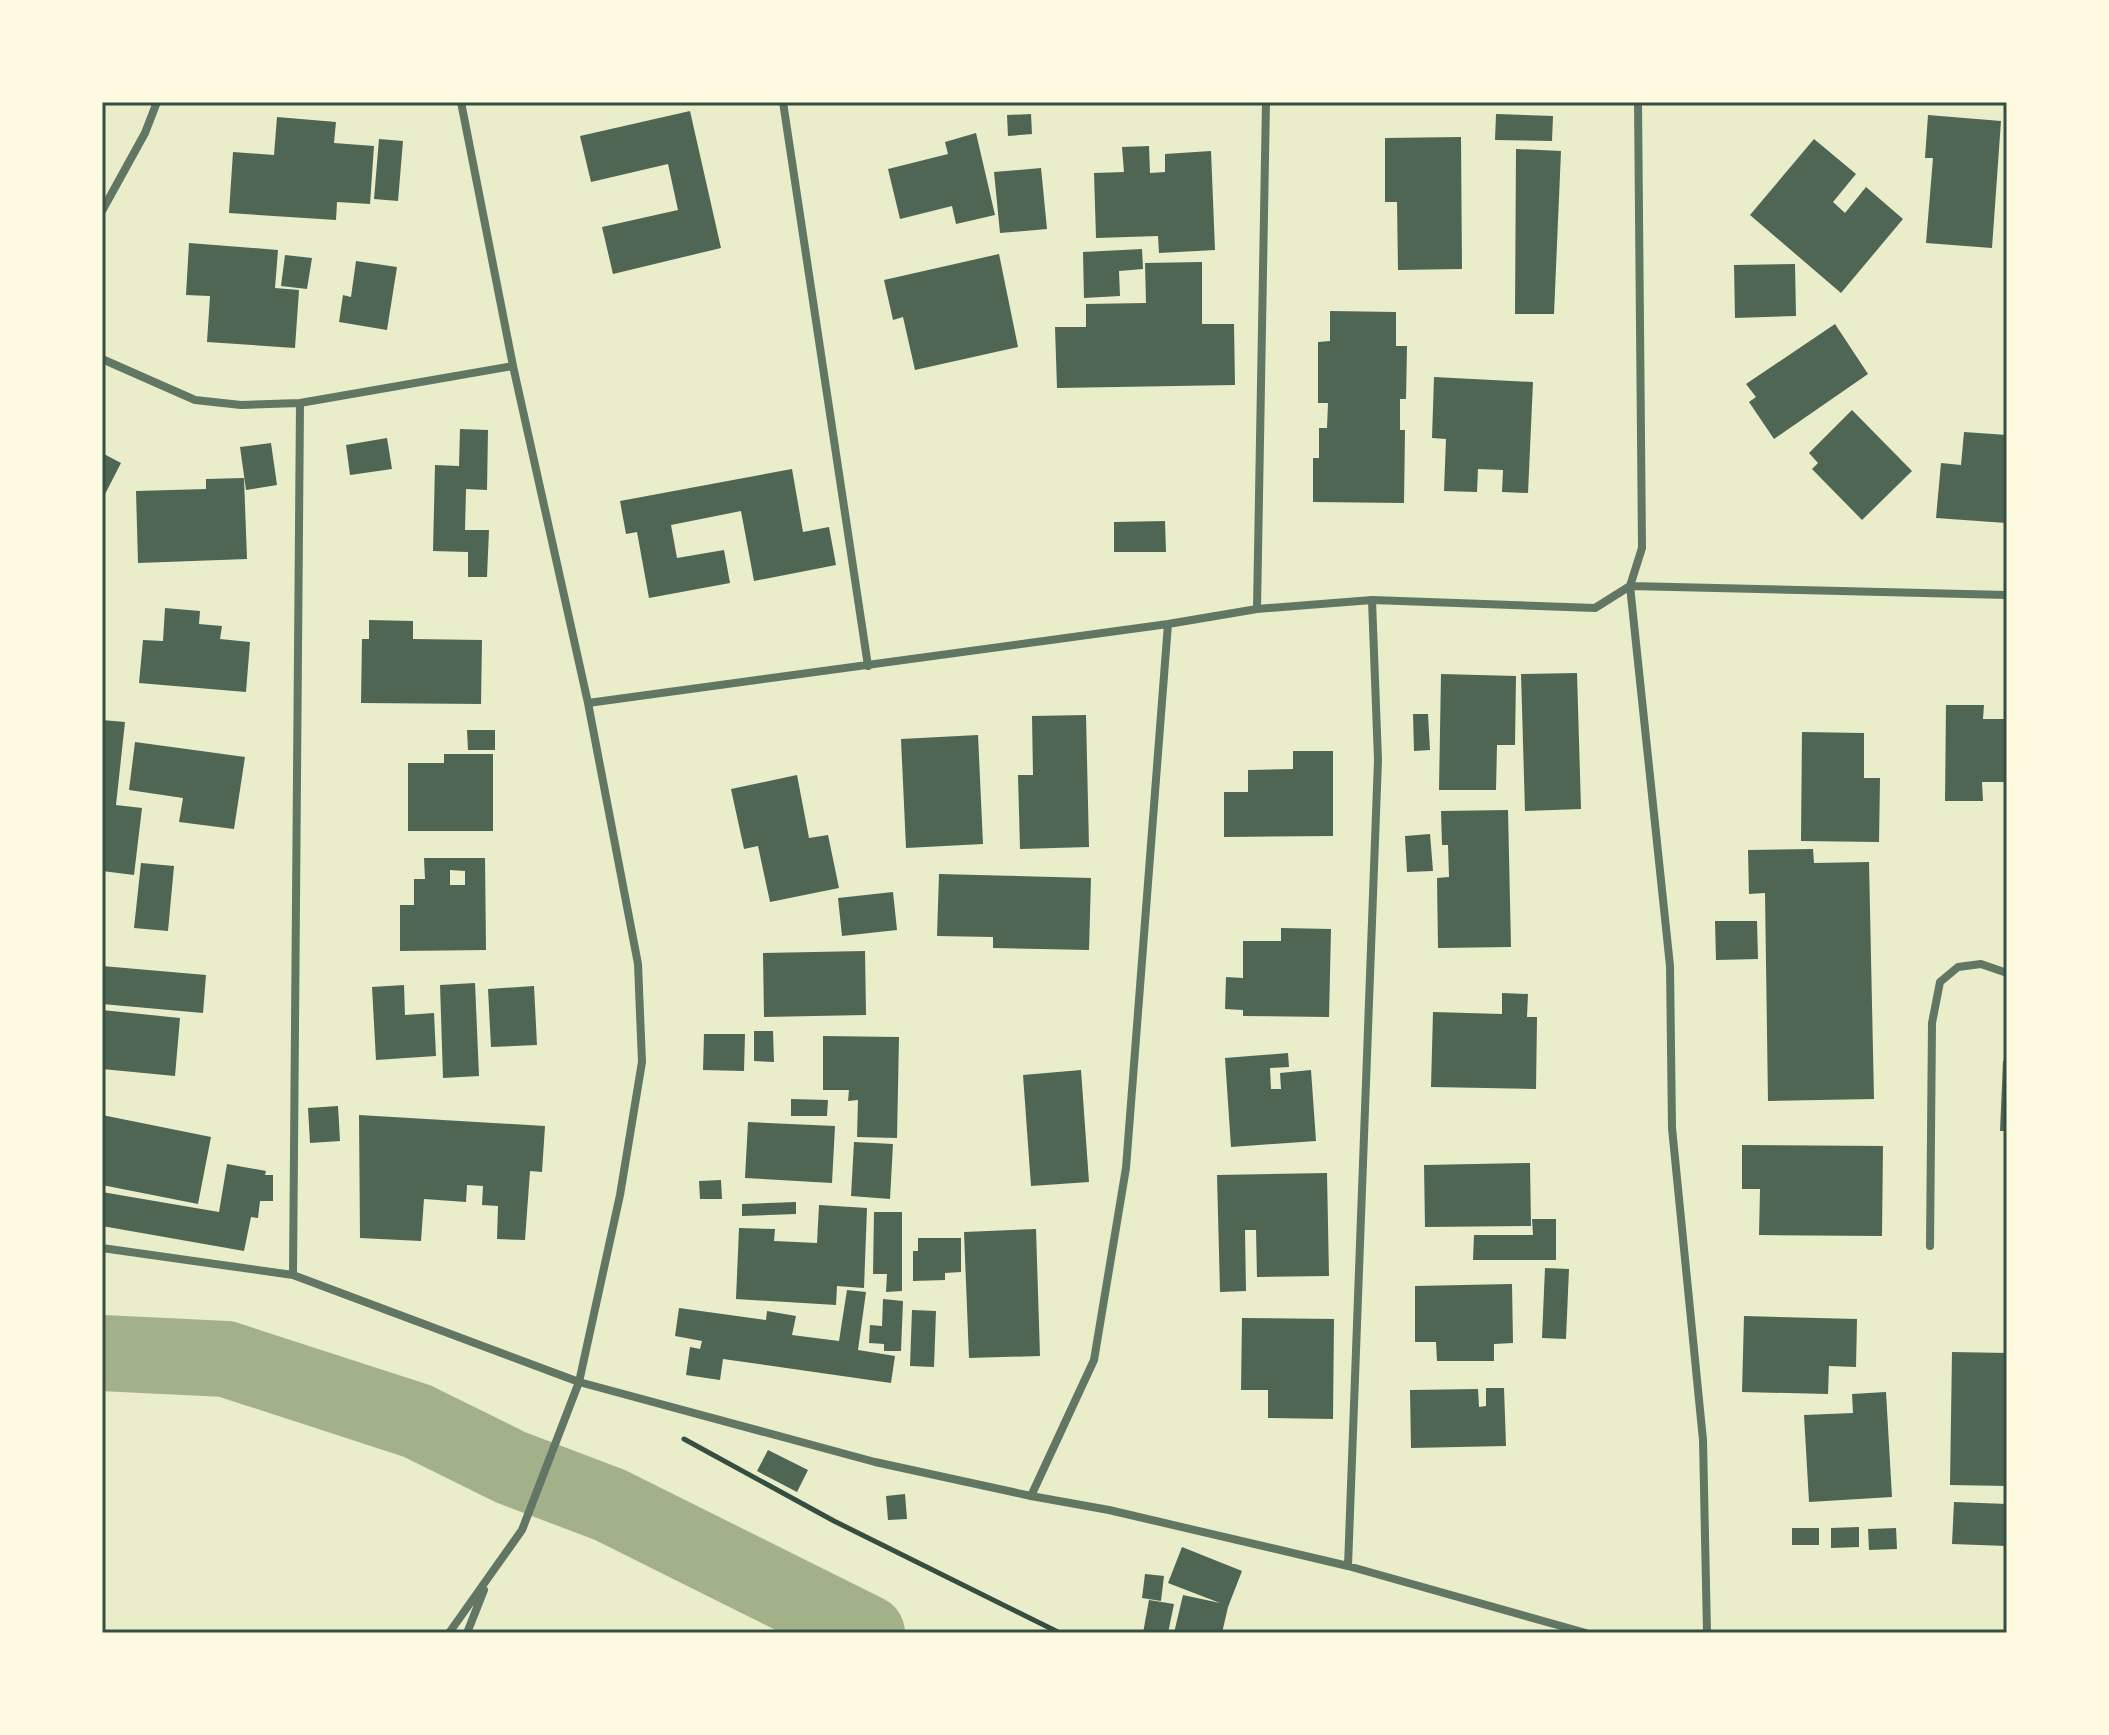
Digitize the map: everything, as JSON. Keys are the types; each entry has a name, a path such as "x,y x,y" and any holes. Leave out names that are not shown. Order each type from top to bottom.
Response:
{"street":[{"path":"102,211 145,133 157,102"},
{"path":"449,1633 522,1530 579,1382 620,1195 642,1062 638,964 588,703 513,366 461,102"},
{"path":"783,102 868,666"},
{"path":"1257,609 1266,102"},
{"path":"1638,102 1642,548 1630,586 1670,966 1672,1128 1703,1440 1707,1633"},
{"path":"102,359 195,400 241,405 300,403 513,366"},
{"path":"293,1275 300,403"},
{"path":"588,703 1168,624 1257,609 1372,600 1595,608 1630,586 2007,595"},
{"path":"1348,1566 1378,760 1372,600"},
{"path":"1031,1496 1094,1360 1126,1168 1168,624"},
{"path":"1930,1246 1932,1023 1940,982 1958,967 1981,964 2007,973"},
{"path":"102,1248 293,1275 579,1382 875,1462 1109,1510 1348,1566 1586,1633"},
{"path":"467,1633 489,1578"}],"path":[{"path":"673,1433 834,1521 1060,1633"}],"building":[{"path":"690,111 721,248 613,274 602,227 678,210 668,164 591,182 580,136"},
{"path":"1031,114 1032,134 1008,136 1007,115"},
{"path":"1496,114 1553,116 1552,141 1495,140"},
{"path":"1928,115 2001,121 1992,248 1926,243 1933,158 1925,158"},
{"path":"277,117 336,122 334,143 374,146 370,204 337,202 336,220 229,213 233,152 274,155"},
{"path":"976,133 995,215 956,224 952,206 900,219 888,169 948,154 945,142"},
{"path":"1461,137 1462,269 1398,270 1397,202 1385,202 1385,138"},
{"path":"379,139 403,141 398,201 374,199"},
{"path":"1814,139 1856,174 1833,202 1845,213 1866,187 1903,219 1841,293 1750,215"},
{"path":"1149,146 1150,173 1165,172 1165,154 1211,151 1215,250 1159,253 1158,236 1096,238 1094,173 1124,172 1122,147"},
{"path":"1516,149 1561,151 1554,314 1515,314"},
{"path":"1041,168 1047,229 1000,233 994,172"},
{"path":"189,243 278,250 275,288 299,290 295,348 207,342 210,296 186,295"},
{"path":"1142,249 1143,269 1119,271 1120,296 1084,298 1083,252"},
{"path":"999,254 1018,347 915,370 903,317 893,320 884,280"},
{"path":"285,255 312,258 307,289 281,286"},
{"path":"356,261 397,267 387,330 339,322 343,295 351,297"},
{"path":"1202,262 1202,324 1234,324 1235,385 1057,388 1055,327 1086,327 1086,304 1146,303 1145,263"},
{"path":"1795,264 1796,316 1735,318 1734,265"},
{"path":"1330,311 1396,312 1396,346 1407,346 1406,399 1400,399 1400,430 1405,430 1404,503 1313,502 1313,458 1319,458 1319,428 1327,428 1328,403 1318,403 1318,342 1330,341"},
{"path":"1835,324 1868,374 1774,439 1749,402 1756,397 1746,384"},
{"path":"1434,377 1533,382 1528,493 1502,492 1503,470 1478,469 1477,492 1444,491 1446,439 1432,438"},
{"path":"1852,410 1912,471 1862,520 1812,469 1818,463 1809,453"},
{"path":"460,429 488,430 487,490 466,489 465,530 489,530 487,577 468,577 468,552 433,551 435,465 459,466"},
{"path":"1964,432 2007,435 2006,523 1936,518 1941,463 1961,465"},
{"path":"387,438 392,469 350,475 346,445"},
{"path":"271,443 277,485 246,490 240,447"},
{"path":"102,453 121,463 102,500"},
{"path":"792,469 803,532 829,527 836,565 754,581 741,511 671,525 677,558 724,550 730,583 649,598 637,532 626,534 620,501"},
{"path":"244,478 247,559 138,563 136,491 206,489 206,479"},
{"path":"1165,521 1166,552 1114,552 1114,522"},
{"path":"165,608 200,611 199,624 222,626 220,639 250,642 246,692 139,683 143,640 163,641"},
{"path":"369,620 413,621 413,639 482,640 481,704 361,703 362,639 369,639"},
{"path":"1577,673 1581,809 1525,811 1521,674"},
{"path":"1441,674 1516,676 1515,745 1497,745 1496,790 1439,790"},
{"path":"1946,705 1984,705 1983,719 2007,719 2007,782 1982,782 1983,801 1945,801"},
{"path":"1413,714 1428,714 1430,750 1414,751"},
{"path":"1086,715 1089,847 1020,849 1018,775 1033,775 1032,716"},
{"path":"102,720 125,722 116,805 142,808 134,875 102,871"},
{"path":"467,730 495,730 495,750 468,750"},
{"path":"1802,732 1864,733 1864,778 1880,778 1879,842 1801,841"},
{"path":"978,735 983,844 906,848 901,739"},
{"path":"135,742 245,757 234,829 179,822 183,798 129,790"},
{"path":"1293,751 1333,751 1333,836 1224,837 1224,792 1248,792 1248,770 1293,769"},
{"path":"444,754 493,754 493,831 408,831 408,763 444,763"},
{"path":"797,775 809,838 828,835 839,888 770,902 758,846 744,849 731,789"},
{"path":"1508,810 1511,947 1438,948 1437,878 1449,877 1448,845 1442,845 1441,811"},
{"path":"1430,834 1433,871 1407,872 1405,836"},
{"path":"1813,849 1814,863 1869,862 1874,1099 1768,1101 1765,893 1749,894 1748,850"},
{"path":"424,858 485,858 486,950 400,951 400,905 414,905 414,879 425,879","holes":["450,870 465,871 465,885 450,885"]},
{"path":"141,863 174,866 168,931 134,928"},
{"path":"939,874 1091,878 1089,950 993,948 993,937 937,936"},
{"path":"893,892 897,930 842,936 838,898"},
{"path":"1715,921 1757,921 1758,959 1716,960"},
{"path":"1281,928 1331,929 1329,1017 1243,1016 1243,1010 1225,1009 1226,977 1243,978 1243,941 1281,941"},
{"path":"865,951 866,1015 764,1017 763,953"},
{"path":"102,966 206,975 203,1013 102,1004"},
{"path":"475,983 479,1076 443,1078 440,985"},
{"path":"404,985 405,1015 434,1013 436,1056 376,1060 372,987"},
{"path":"534,986 537,1045 491,1047 488,989"},
{"path":"1502,993 1528,994 1527,1017 1537,1017 1536,1089 1431,1087 1433,1012 1502,1014"},
{"path":"102,1010 180,1018 175,1076 102,1069"},
{"path":"754,1031 773,1031 774,1062 754,1061"},
{"path":"704,1034 745,1034 744,1071 703,1070"},
{"path":"823,1036 899,1037 897,1138 857,1137 858,1100 848,1101 849,1090 823,1090"},
{"path":"1288,1053 1289,1067 1270,1068 1271,1089 1281,1089 1280,1073 1311,1070 1316,1141 1231,1147 1225,1058"},
{"path":"2003,1061 2007,1061 2007,1131 2000,1131"},
{"path":"1081,1070 1089,1182 1031,1186 1023,1075"},
{"path":"791,1099 828,1100 827,1116 791,1116"},
{"path":"338,1106 340,1141 310,1143 308,1108"},
{"path":"102,1115 211,1137 198,1204 102,1185"},
{"path":"359,1115 545,1126 542,1172 530,1171 525,1240 497,1239 498,1206 482,1205 483,1186 467,1185 466,1202 424,1199 421,1241 360,1238"},
{"path":"748,1122 835,1126 832,1183 745,1178"},
{"path":"854,1142 893,1144 890,1199 851,1196"},
{"path":"1742,1145 1883,1146 1882,1236 1759,1235 1760,1189 1742,1189"},
{"path":"1530,1163 1531,1226 1425,1227 1424,1165"},
{"path":"227,1164 273,1175 273,1201 260,1201 258,1218 251,1217 244,1251 102,1226 102,1192 219,1212"},
{"path":"1327,1173 1329,1276 1257,1277 1256,1230 1245,1230 1246,1291 1220,1292 1217,1175"},
{"path":"721,1180 722,1199 700,1199 699,1181"},
{"path":"796,1202 796,1214 742,1216 742,1204"},
{"path":"819,1205 867,1208 864,1288 837,1286 836,1305 736,1299 739,1228 775,1229 774,1241 817,1243"},
{"path":"874,1212 902,1212 902,1291 886,1292 887,1274 873,1274"},
{"path":"1532,1219 1556,1219 1556,1260 1473,1260 1474,1235 1533,1235"},
{"path":"1036,1229 1040,1356 969,1358 964,1232"},
{"path":"918,1238 961,1238 961,1272 945,1273 945,1280 913,1281 913,1251 918,1251"},
{"path":"1545,1268 1569,1269 1566,1339 1542,1338"},
{"path":"1512,1284 1513,1343 1494,1344 1494,1361 1437,1361 1436,1342 1415,1342 1415,1286"},
{"path":"847,1290 866,1292 858,1350 895,1356 891,1383 723,1359 720,1380 686,1375 690,1347 700,1349 702,1341 675,1336 679,1308 766,1320 767,1311 796,1316 792,1335 839,1341"},
{"path":"883,1299 903,1301 901,1351 884,1351 884,1344 869,1343 870,1325 882,1326"},
{"path":"912,1310 936,1311 934,1367 910,1366"},
{"path":"1744,1316 1857,1319 1856,1367 1829,1366 1828,1394 1742,1392"},
{"path":"1242,1318 1334,1319 1333,1419 1268,1418 1268,1390 1241,1390"},
{"path":"1952,1352 2007,1353 2007,1486 1950,1485"},
{"path":"1486,1388 1504,1388 1506,1446 1411,1448 1410,1390 1478,1389 1479,1407 1486,1406"},
{"path":"1886,1392 1892,1497 1809,1502 1804,1415 1853,1413 1852,1394"},
{"path":"768,1450 808,1470 797,1492 757,1471"},
{"path":"905,1494 907,1519 888,1520 886,1496"},
{"path":"1954,1502 2007,1504 2007,1546 1952,1544"},
{"path":"1859,1527 1859,1547 1831,1548 1831,1528"},
{"path":"1792,1528 1819,1528 1819,1545 1792,1545"},
{"path":"1896,1528 1897,1549 1869,1550 1868,1529"},
{"path":"1182,1547 1242,1571 1222,1633 1174,1633 1183,1595 1220,1603 1168,1583"},
{"path":"1145,1574 1164,1576 1161,1601 1142,1598"},
{"path":"1149,1600 1174,1604 1168,1633 1143,1633"}],"waterway":[{"path":"102,1353 226,1359 417,1421 510,1467 610,1505 867,1633"}]}
